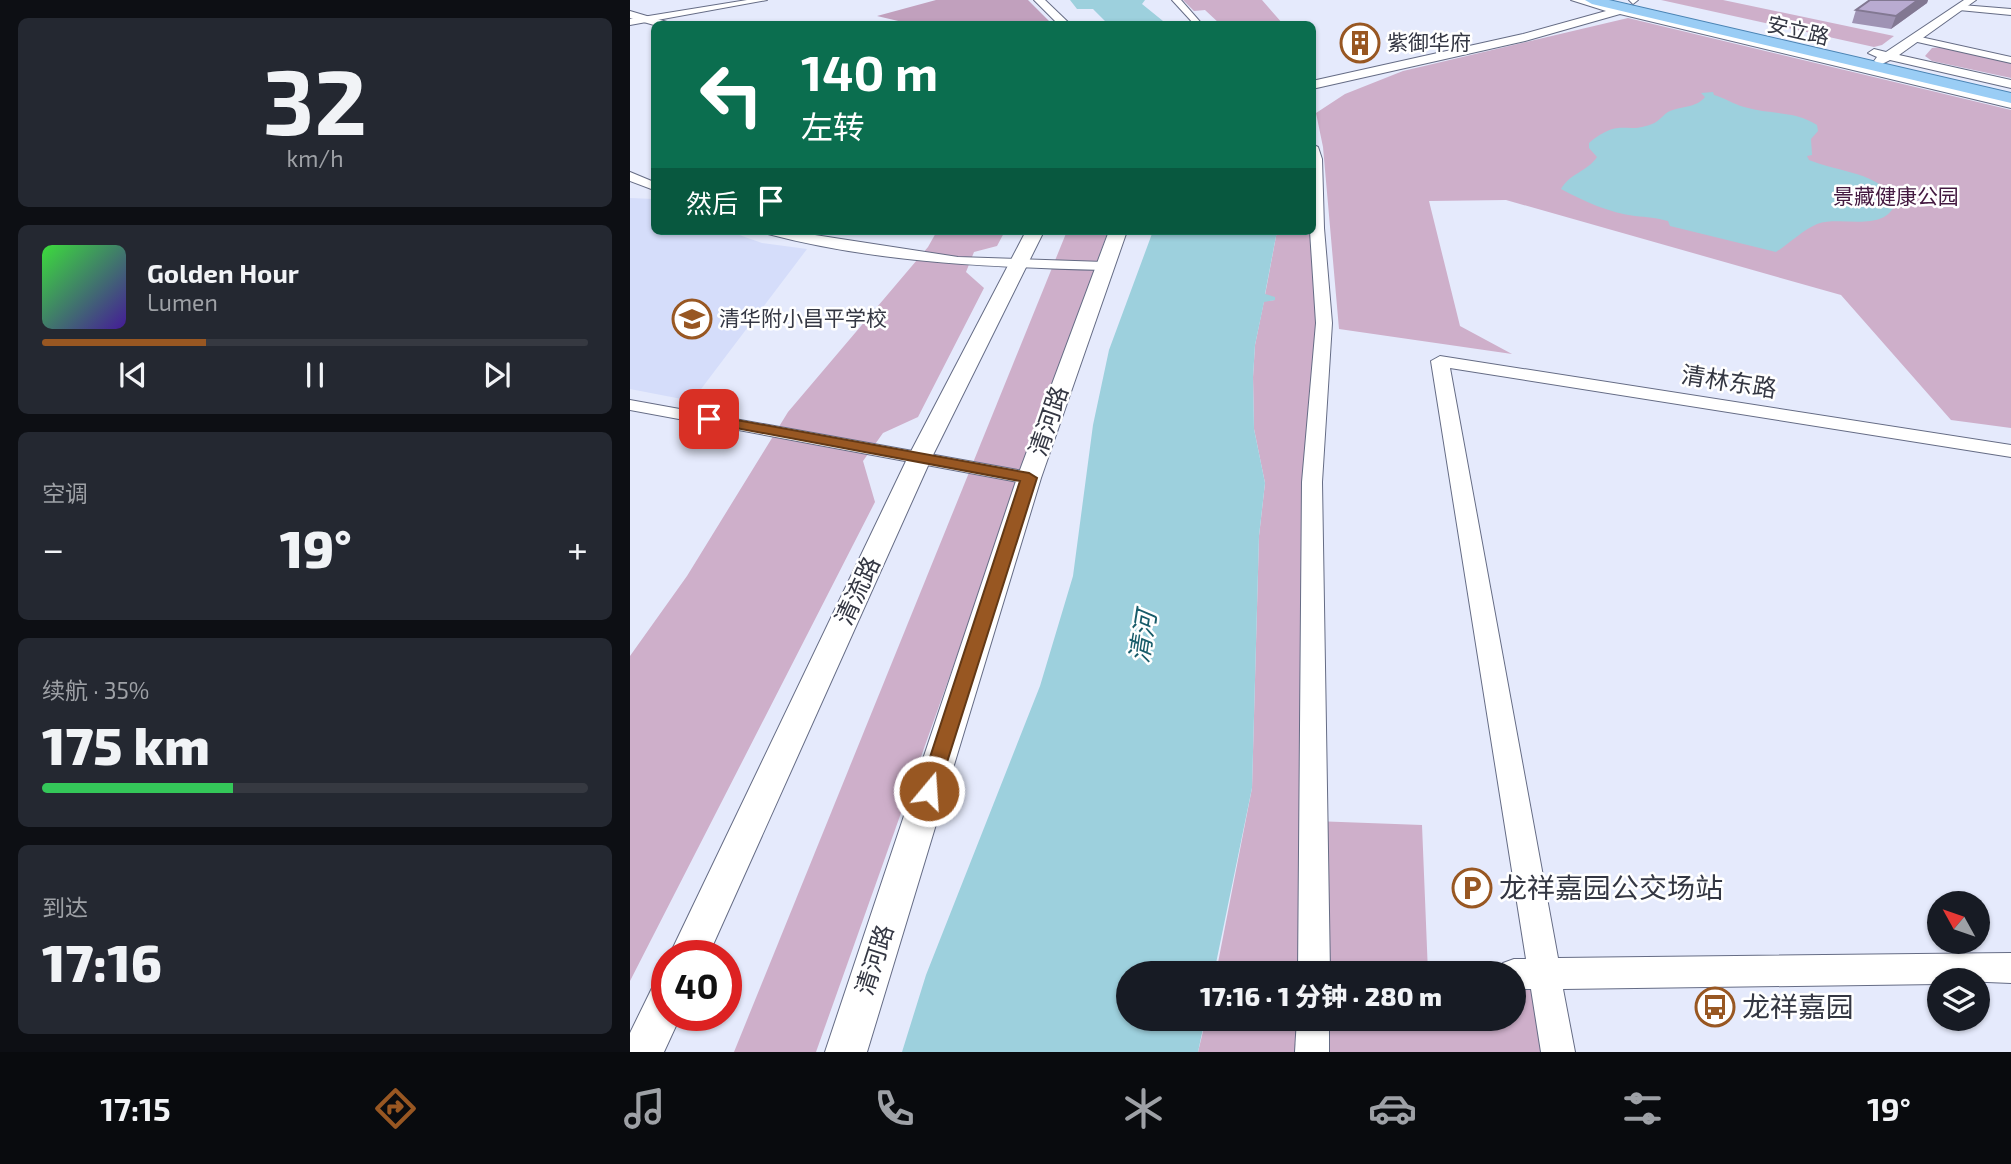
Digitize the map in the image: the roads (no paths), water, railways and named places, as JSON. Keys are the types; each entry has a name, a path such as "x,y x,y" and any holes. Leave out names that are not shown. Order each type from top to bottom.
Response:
{"main road":[{"name":"安立路","path":"1592,0 2011,98"},
{"name":"安立路","path":"1613,6 1873,64 2011,87"}],"street":[{"path":"638,20 763,0"},
{"path":"1039,0 1044,0"},
{"path":"1039,0 1061,21"},
{"path":"1176,0 1195,21"},
{"name":"安立路","path":"1576,0 1873,64"},
{"name":"安立路","path":"1632,0 2011,104"},
{"path":"1873,64 1916,39 1968,3 2011,12"},
{"path":"1316,78 1515,34 1613,6"},
{"path":"1316,84 1525,37 1613,6"},
{"path":"1916,39 2011,60"},
{"path":"1314,961 1312,482 1324,323 1317,228 1316,159"},
{"path":"632,179 651,185"},
{"path":"788,235 935,258 1104,266"},
{"name":"清流路","path":"695,940 919,459 1033,235"},
{"name":"清河路","path":"845,1052 1029,478 1116,235"},
{"name":"清林东路","path":"1546,973 1440,360 2011,451"},
{"path":"630,405 1029,478"},
{"path":"1526,974 2011,968"},
{"path":"1546,973 1558,1052"},
{"path":"643,1052 653,1031"},
{"path":"1312,1052 1313,1031"}],"water":[{"path":"1070,0 1145,0 1142,4 1163,21 1105,21 1093,9 1077,9"},
{"path":"1713,92 1714,95 1740,106 1800,117 1817,125 1818,131 1811,139 1812,155 1807,156 1809,160 1857,174 1880,184 1896,202 1890,212 1873,221 1817,224 1776,252 1670,226 1668,221 1616,212 1561,189 1569,179 1597,157 1589,148 1589,143 1600,135 1616,128 1652,124 1670,111 1697,103 1705,97 1701,93"},
{"name":"清河","path":"1152,235 1276,235 1265,294 1275,297 1275,300 1264,302 1255,345 1253,377 1254,429 1265,483 1259,536 1252,788 1216,961 1116,961 1116,1031 1202,1031 1198,1052 902,1052 926,975 1040,686 1073,576 1093,425 1109,350"}],"place":[{"name":"紫御华府","path":"1360,43"},
{"name":"清华附小昌平学校","path":"692,319"},
{"name":"龙祥嘉园公交场站","path":"1472,888"},
{"name":"龙祥嘉园","path":"1715,1007"}],"park label":[{"name":"景藏健康公园","path":"1896,197"}]}
